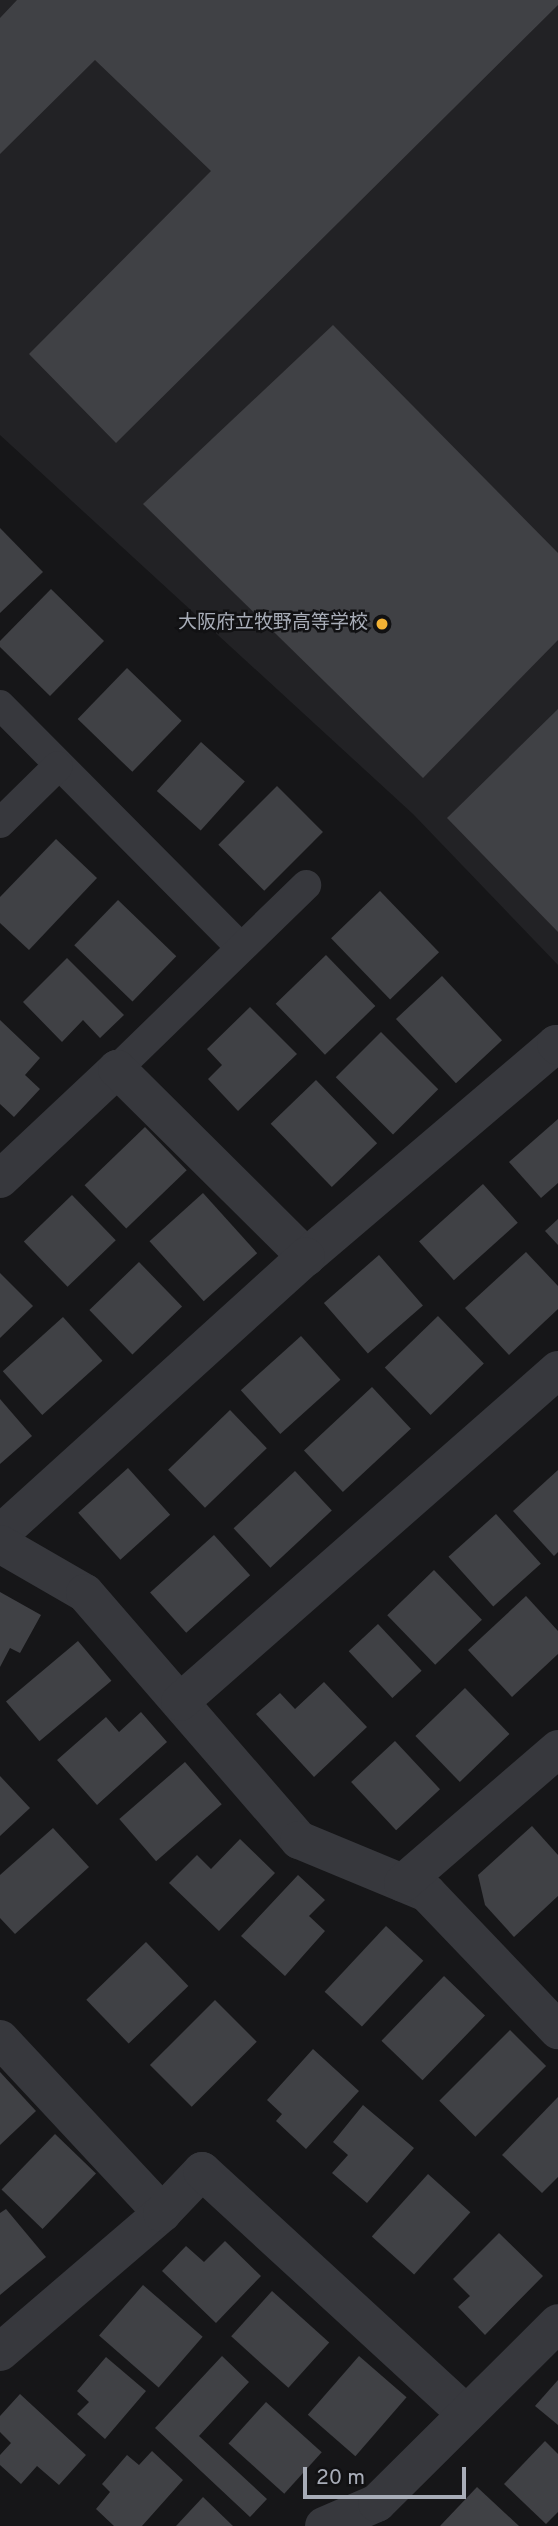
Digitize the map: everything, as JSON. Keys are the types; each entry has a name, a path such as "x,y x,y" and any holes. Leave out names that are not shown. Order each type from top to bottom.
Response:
{"street":[{"path":"0,1534 306,1256 556,1044 558,1046"},
{"path":"0,1179 117,1069 306,1256"},
{"path":"180,1702 558,1370"},
{"path":"0,1544 85,1593 299,1840 427,1892 558,2030"},
{"path":"403,1883 558,1749"},
{"path":"0,2039 162,2213"},
{"path":"0,2352 162,2213 202,2171 466,2414"},
{"path":"324,2526 377,2503 558,2323"}],"lane":[{"path":"0,705 241,948"},
{"path":"0,823 58,766"},
{"path":"117,1069 306,885"}],"shaded area":[{"name":"大阪府立牧野高等学校","path":"0,0 558,0 558,965 413,814 0,435"}],"building":[{"path":"17,0 558,0 558,5 116,443 29,354 211,171 95,60 0,154 0,18"},
{"path":"333,325 558,553 558,640 423,778 143,504"},
{"path":"0,528 43,572 0,613"},
{"path":"51,589 104,641 50,696 0,647 0,641"},
{"path":"127,668 182,721 132,772 78,719"},
{"path":"558,709 558,932 447,818"},
{"path":"201,742 245,781 201,831 157,791"},
{"path":"277,786 323,832 264,891 218,845"},
{"path":"56,839 97,878 29,950 0,923 0,897"},
{"path":"380,891 439,952 390,999 331,938"},
{"path":"118,900 176,956 133,1002 74,945"},
{"path":"326,955 375,1006 325,1055 276,1004"},
{"path":"67,958 124,1015 100,1038 83,1020 62,1042 23,1002"},
{"path":"442,976 502,1040 456,1083 396,1019"},
{"path":"250,1007 297,1054 238,1111 208,1079 222,1065 207,1049"},
{"path":"0,1020 40,1058 25,1075 40,1089 14,1117 0,1104"},
{"path":"381,1032 438,1089 393,1135 336,1077"},
{"path":"316,1080 377,1143 332,1187 271,1124"},
{"path":"558,1119 558,1183 541,1198 509,1162"},
{"path":"145,1127 187,1170 126,1229 85,1185"},
{"path":"483,1184 518,1223 454,1280 419,1242"},
{"path":"203,1193 257,1253 204,1301 149,1241"},
{"path":"72,1195 116,1240 68,1287 24,1242"},
{"path":"558,1219 558,1245 545,1231"},
{"path":"526,1252 558,1286 558,1309 509,1355 465,1308"},
{"path":"379,1255 423,1306 368,1353 324,1303"},
{"path":"139,1262 182,1307 132,1355 89,1310"},
{"path":"0,1273 33,1306 0,1338"},
{"path":"438,1316 484,1363 431,1415 385,1367"},
{"path":"63,1317 102,1361 42,1415 3,1371"},
{"path":"301,1336 340,1380 280,1434 241,1390"},
{"path":"372,1387 411,1429 343,1492 304,1450"},
{"path":"0,1399 32,1436 0,1464"},
{"path":"230,1410 267,1448 205,1508 168,1470"},
{"path":"128,1468 170,1515 120,1560 78,1513"},
{"path":"558,1470 558,1552 554,1556 513,1511"},
{"path":"295,1471 332,1510 270,1568 234,1528"},
{"path":"496,1514 541,1564 493,1607 448,1557"},
{"path":"214,1535 250,1575 186,1633 150,1593"},
{"path":"434,1570 482,1620 435,1665 387,1615"},
{"path":"0,1592 41,1615 20,1653 10,1648 0,1667"},
{"path":"526,1596 558,1631 558,1654 512,1697 468,1650"},
{"path":"378,1624 422,1671 392,1698 349,1651"},
{"path":"78,1641 111,1681 39,1741 6,1701"},
{"path":"324,1682 367,1727 314,1777 256,1714 280,1693 295,1709"},
{"path":"465,1688 509,1734 460,1782 415,1736"},
{"path":"141,1712 167,1742 97,1805 57,1760 106,1717 119,1732"},
{"path":"395,1741 440,1789 396,1830 351,1782"},
{"path":"185,1762 222,1804 156,1861 119,1819"},
{"path":"0,1776 30,1808 0,1836"},
{"path":"532,1826 558,1855 558,1896 514,1937 485,1905 478,1875"},
{"path":"53,1828 89,1867 15,1934 0,1918 0,1875"},
{"path":"240,1839 275,1873 219,1931 169,1883 197,1855 211,1869"},
{"path":"298,1875 325,1900 309,1916 325,1931 285,1976 241,1936"},
{"path":"386,1926 423,1961 362,2027 325,1992"},
{"path":"146,1942 188,1986 129,2044 86,2000"},
{"path":"444,1976 485,2016 422,2080 381,2041"},
{"path":"215,2000 257,2042 192,2107 150,2065"},
{"path":"510,2030 546,2066 475,2137 439,2101"},
{"path":"313,2049 359,2091 306,2149 276,2121 282,2114 267,2100"},
{"path":"0,2072 36,2111 0,2145"},
{"path":"558,2097 558,2177 542,2193 502,2155"},
{"path":"363,2105 414,2148 367,2203 332,2173 348,2155 333,2142"},
{"path":"55,2134 96,2174 43,2229 2,2189"},
{"path":"428,2174 470,2212 414,2275 372,2236"},
{"path":"6,2209 46,2257 0,2295 0,2213"},
{"path":"499,2233 543,2276 485,2335 458,2307 470,2296 453,2279"},
{"path":"225,2241 261,2276 216,2323 162,2271 186,2246 204,2262"},
{"path":"143,2285 203,2337 159,2387 99,2336"},
{"path":"272,2291 329,2343 288,2388 231,2336"},
{"path":"222,2356 249,2382 199,2436 267,2499 250,2517 155,2428"},
{"path":"359,2356 407,2397 355,2456 308,2415"},
{"path":"106,2357 146,2391 105,2439 77,2414 89,2402 77,2391"},
{"path":"558,2380 558,2425 535,2406"},
{"path":"20,2394 86,2455 59,2485 37,2466 21,2484 0,2465 0,2455 11,2443 0,2432 0,2416"},
{"path":"266,2402 322,2452 284,2494 229,2444"},
{"path":"545,2441 558,2454 558,2512 546,2524 504,2484"},
{"path":"152,2451 183,2480 142,2526 114,2526 96,2509 110,2492 102,2484 127,2455 139,2465"},
{"path":"477,2487 519,2526 440,2526"},
{"path":"203,2497 233,2526 176,2526"}],"place":[{"name":"大阪府立牧野高等学校","path":"382,624"}]}
